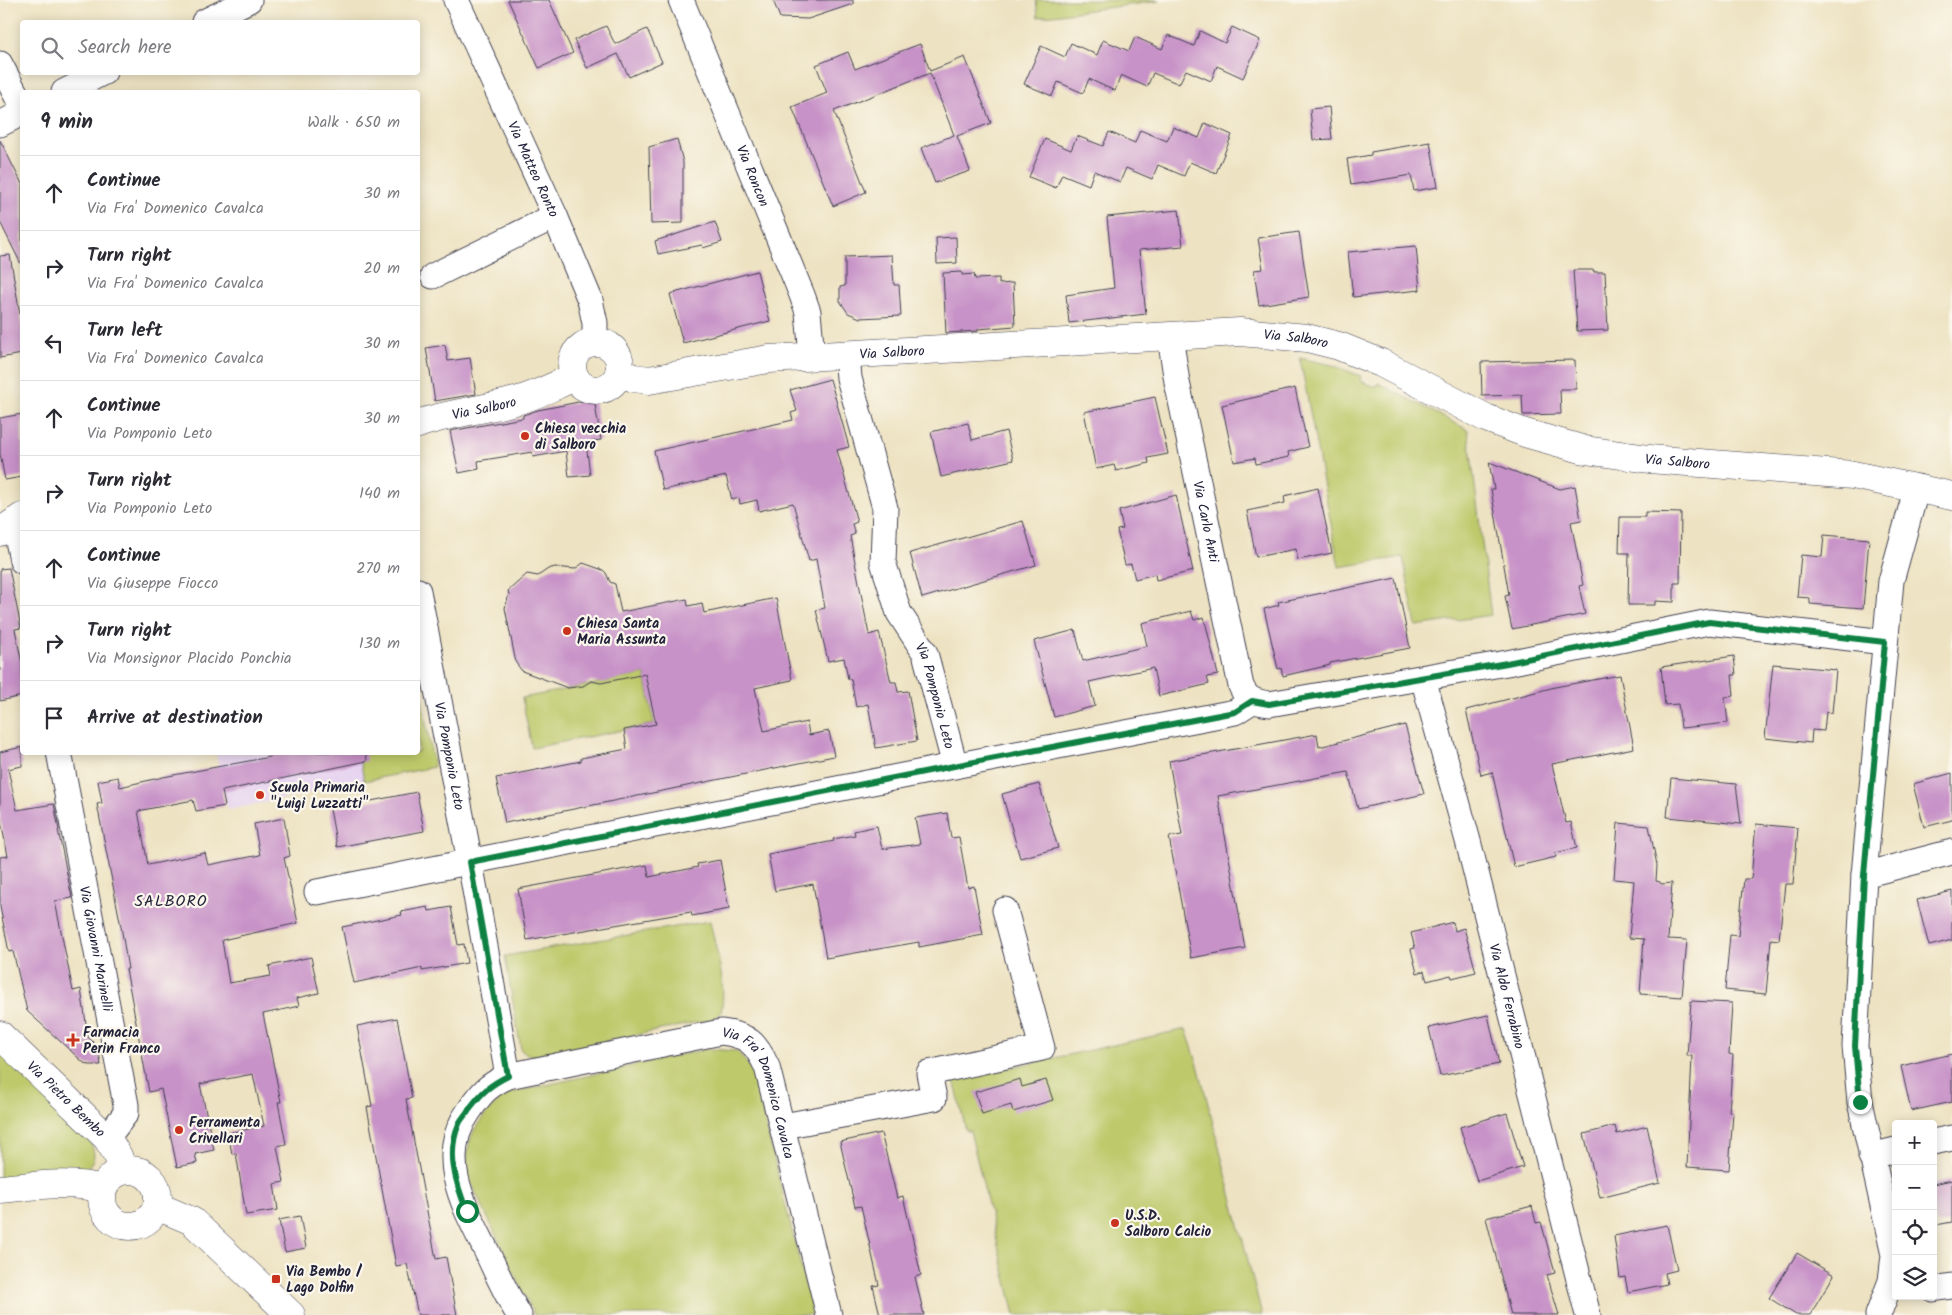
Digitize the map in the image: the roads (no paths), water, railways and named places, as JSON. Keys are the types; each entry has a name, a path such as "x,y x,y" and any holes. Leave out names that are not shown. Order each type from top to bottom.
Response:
{"street":[{"path":"208,20 249,0"},
{"name":"Via Matteo Ronto","path":"456,0 555,216 590,300 595,323 594,342"},
{"name":"Via Roncon","path":"681,0 802,295 808,312 812,356"},
{"path":"0,64 20,102"},
{"path":"68,90 98,75"},
{"path":"0,124 20,114"},
{"path":"433,276 555,216"},
{"name":"Via Salboro","path":"619,373 649,380 768,360 812,356 1240,332 1306,338 1339,346 1374,359 1486,418 1525,433 1585,450 1649,459 1853,475 1917,487 1952,496"},
{"name":"Via Carlo Anti","path":"1170,336 1177,382 1240,686 1245,695 1252,701"},
{"path":"594,342 609,346 619,358 619,373 616,380 610,385 597,390 584,386 575,377 573,369 575,354 580,348 594,342"},
{"name":"Via Pomponio Leto","path":"317,892 955,766 925,653 899,613 883,562 884,508 849,378 847,354"},
{"name":"Via Salboro","path":"420,423 516,401 535,395 575,377"},
{"path":"1894,1255 1860,1102 1855,1046 1864,875 1891,581 1917,487"},
{"path":"11,524 17,535 20,550"},
{"name":"Via Pomponio Leto","path":"420,601 470,862 508,1076"},
{"path":"955,766 1235,712 1252,701 1269,704 1423,678 1709,622 1885,642"},
{"name":"Via Aldo Ferrabino","path":"1423,678 1478,879 1588,1315"},
{"name":"Via Giovanni Marinelli","path":"60,755 126,1105 126,1113 107,1138"},
{"path":"1864,875 1952,852"},
{"path":"783,1126 934,1098 929,1073 1042,1048 1005,910"},
{"name":"Via Fra' Domenico Cavalca","path":"519,1315 460,1194 455,1178 453,1149 459,1124 480,1095 490,1085 508,1076 722,1032 747,1038 759,1049 768,1067 829,1315"},
{"name":"Via Pietro Bembo","path":"0,1035 107,1138 118,1156 123,1170"},
{"path":"1937,1141 1952,1138"},
{"path":"1871,1156 1892,1151"},
{"path":"123,1170 131,1170 147,1175 156,1189 157,1206 153,1214 139,1225 121,1225 113,1221 103,1207 103,1189 114,1174 123,1170"},
{"path":"0,1189 74,1185 103,1189"},
{"path":"157,1206 192,1222 291,1315"},
{"path":"1878,1315 1892,1286"},
{"path":"1937,1288 1952,1286"}],"place":[{"name":"Chiesa vecchia di Salboro","path":"525,436"},
{"name":"Chiesa Santa Maria Assunta","path":"567,631"},
{"name":"Scuola Primaria \"Luigi Luzzatti\"","path":"260,795"},
{"name":"Farmacia Perin Franco","path":"73,1040"},
{"name":"Ferramenta Crivellari","path":"179,1130"},
{"name":"U.S.D. Salboro Calcio","path":"1115,1223"},
{"name":"Via Bembo / Lago Dolfin","path":"276,1279"}],"district":[{"name":"SALBORO","path":"171,900"}]}
